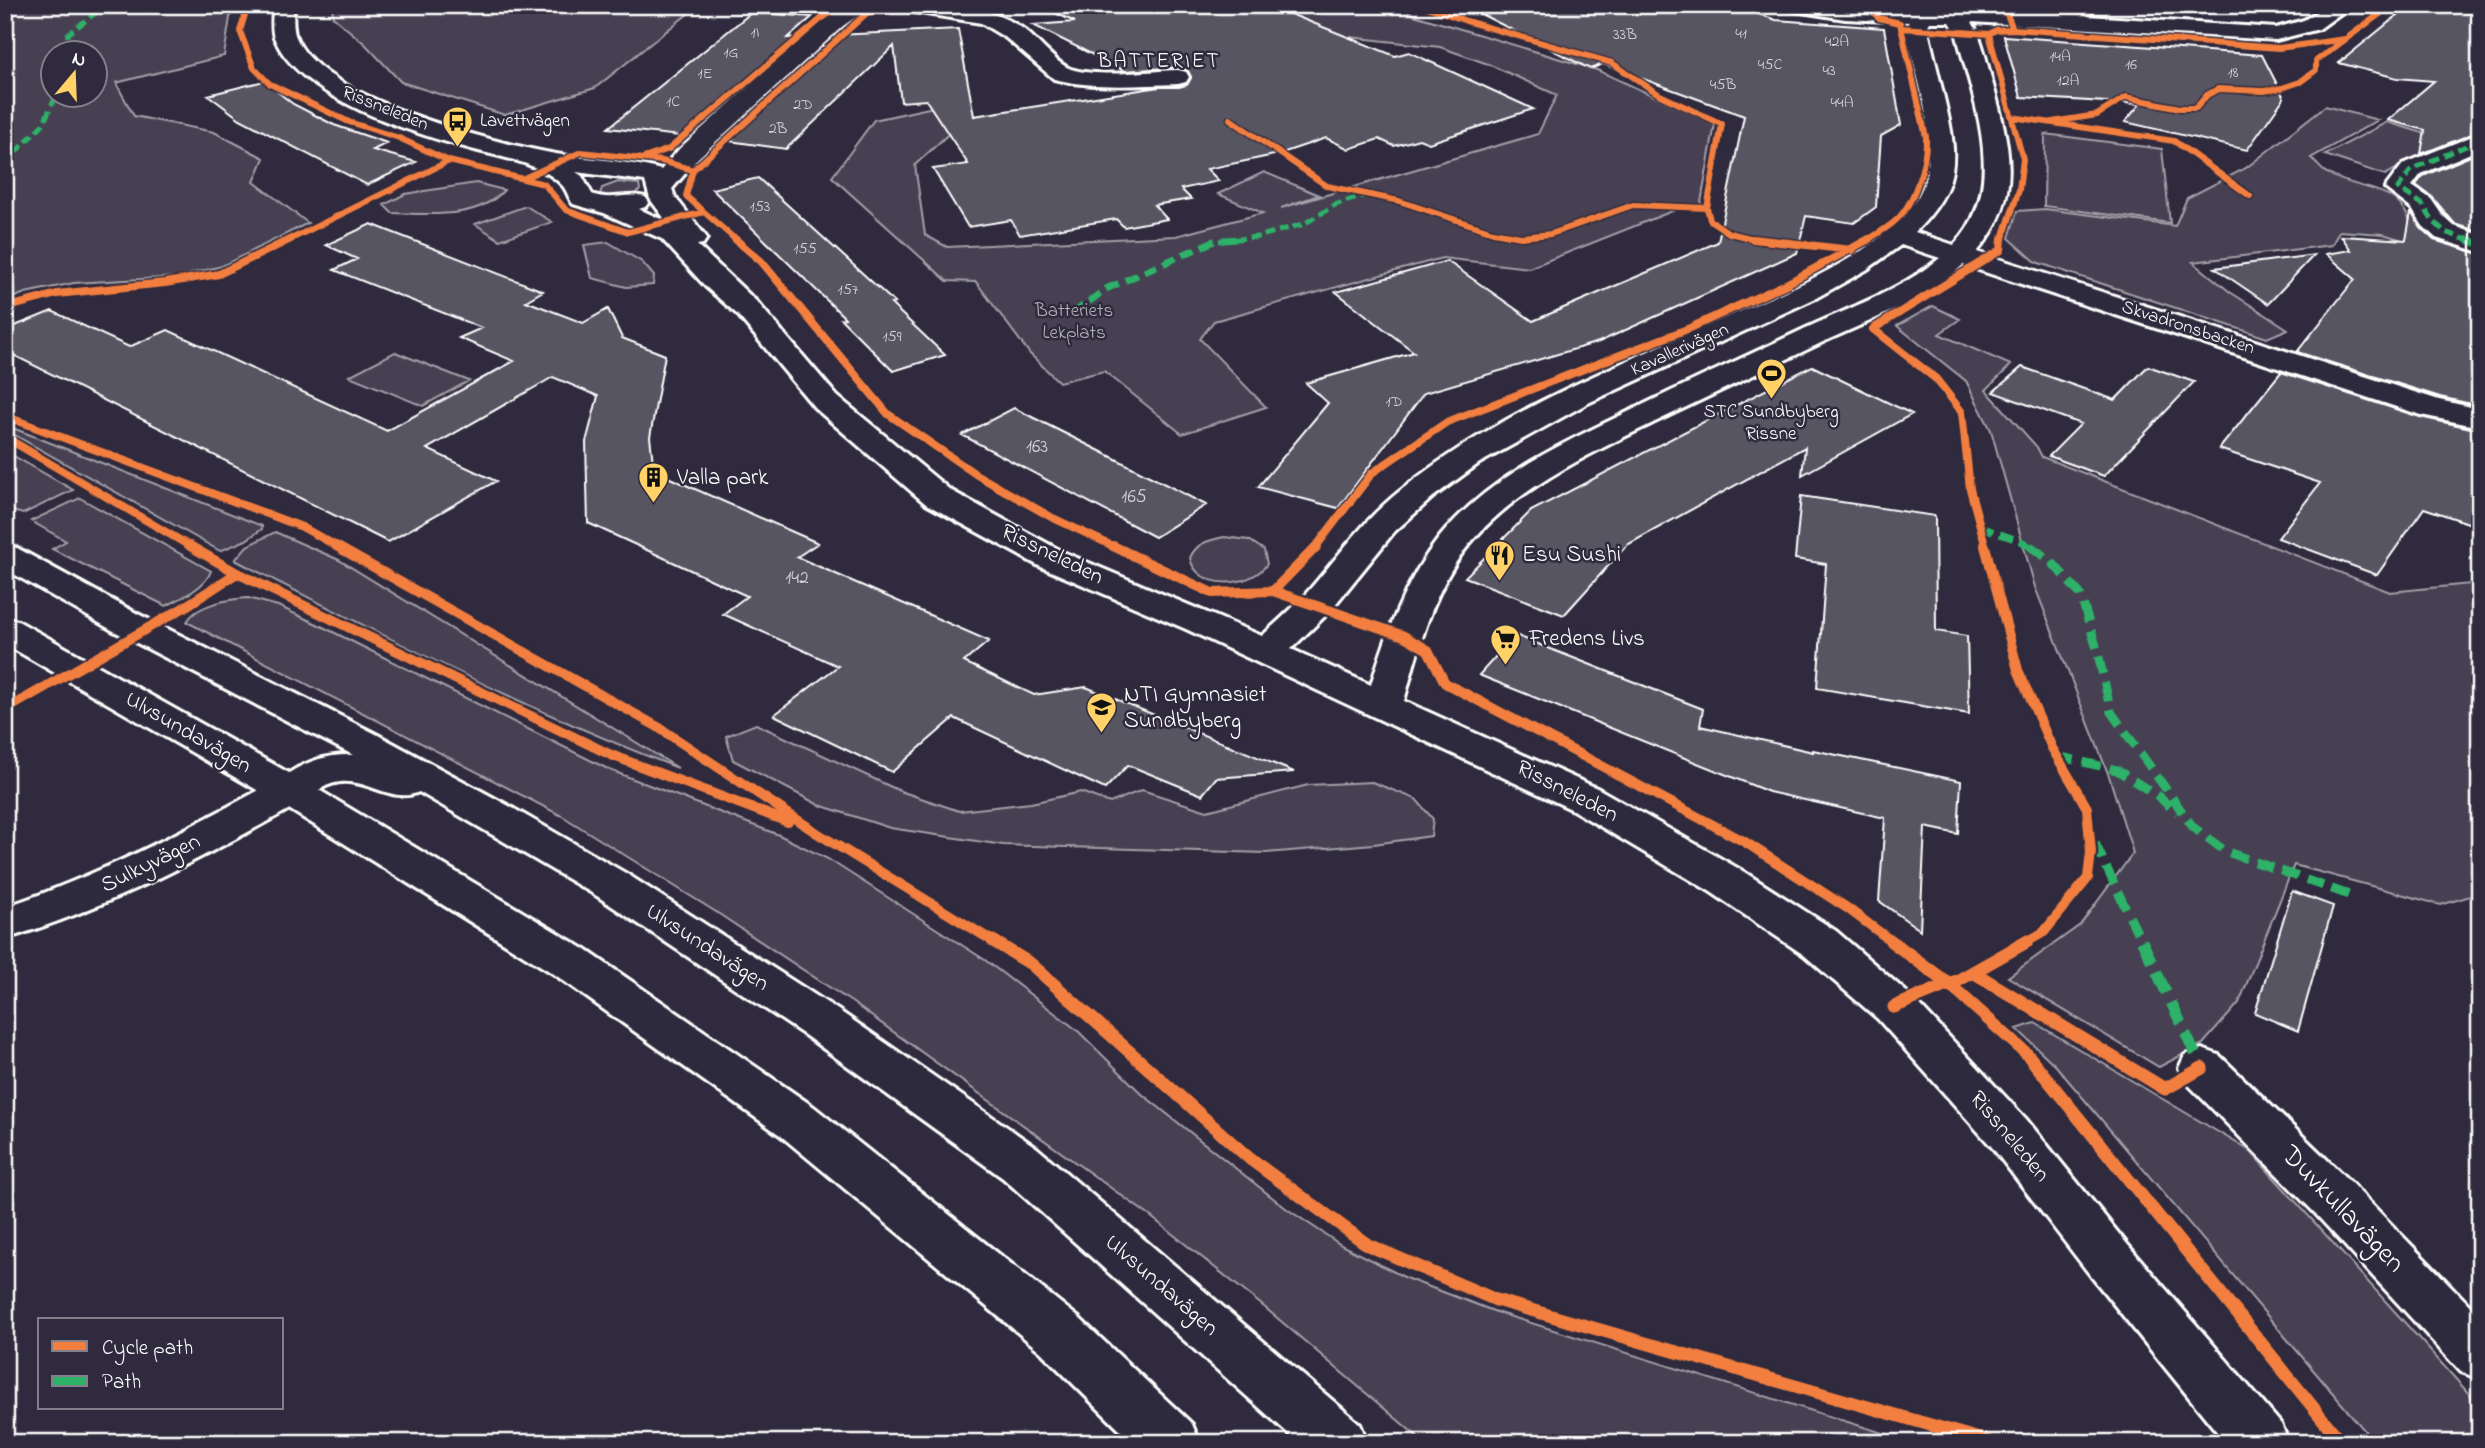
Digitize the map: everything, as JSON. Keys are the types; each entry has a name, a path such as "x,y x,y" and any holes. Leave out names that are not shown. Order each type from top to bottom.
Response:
{"street":[{"name":"Rissneleden","path":"283,5 283,39 301,65 330,87 366,106 446,133 538,158 654,176 660,181 660,188 677,219 728,278 748,309 826,402 938,497 1051,559 1384,704 1585,799 1727,881 1821,943 1894,1007 2009,1133 2134,1291 2261,1443"},
{"path":"610,206 642,201 660,188 690,153 835,21 863,5"},
{"path":"908,5 987,18 1014,33 1062,74 1094,79 1178,78"},
{"path":"1790,5 1823,12 1957,16 2276,34 2297,32 2316,24 2342,5"},
{"name":"Kavallerivägen","path":"1266,652 1316,604 1357,552 1390,517 1432,482 1511,429 1803,294 1897,235 1931,198 1939,181 1943,157 1942,139 1916,27 1923,16"},
{"name":"Kavallerivägen","path":"1384,704 1404,636 1424,583 1468,526 1516,484 1584,445 1680,398 1906,294 1960,255 1983,229 1994,201 1997,156 1967,32 1957,16"},
{"path":"2480,140 2412,169 2398,188 2422,204 2432,220 2445,232 2480,244"},
{"path":"579,193 587,183 597,178 631,172 690,153"},
{"name":"Rissneleden","path":"538,158 573,181 582,199 610,206 671,233 716,281 748,309"},
{"name":"Skvadronsbacken","path":"1897,235 2432,408 2480,418"},
{"name":"Ulvsundavägen","path":"5,555 123,621 362,743 495,816 612,885 810,1015 1020,1163 1340,1443"},
{"name":"Ulvsundavägen","path":"5,629 290,791 570,962 797,1121 1059,1334 1172,1443"},
{"name":"Sulkyvägen","path":"5,923 63,905 189,847 323,771 350,768 378,773 495,816"},
{"name":"Duvkullavägen","path":"2202,1068 2332,1197 2480,1354"},
{"path":"1059,1334 1147,1443"}],"green space":[{"path":"5,5 232,5 224,56 116,83 134,116 214,132 264,158 254,182 308,223 222,266 177,277 74,283 25,293 5,301"},
{"path":"332,5 699,5 595,88 505,115 401,82 365,44 333,17"},
{"name":"Batteriets Lekplats","path":"1297,5 1400,5 1414,15 1597,70 1715,124 1700,208 1675,210 1529,268 1442,258 1214,321 1200,339 1266,407 1182,434 1104,371 1059,382 1030,354 976,282 947,281 832,177 874,120 938,106 970,114 915,165 925,235 947,247 1176,236 1263,213 1218,194 1264,172 1319,195 1281,208 1538,134 1557,95 1488,64 1440,47 1331,35 1286,25"},
{"path":"2325,106 2378,120 2311,158 2325,172 2389,196 2399,203 2413,231 2464,249 2462,258 2383,234 2339,231 2332,245 2193,262 2230,292 2288,329 2267,338 2036,262 2009,238 2017,211 2045,209 2175,226 2187,198 2246,168"},
{"path":"2387,122 2446,140 2385,175 2325,155"},
{"path":"2045,134 2162,149 2170,223 2044,206"},
{"path":"618,182 639,184 640,190 621,197 600,194 602,188"},
{"path":"476,183 504,190 481,206 452,213 392,213 384,205 405,194"},
{"path":"526,206 552,222 500,240 475,224"},
{"path":"608,242 642,262 654,276 653,285 626,287 592,278 584,245"},
{"path":"1933,306 1960,319 1939,334 2011,365 1986,390 2037,447 2042,457 2390,592 2480,583 2480,706 2476,791 2480,793 2480,893 2441,905 2294,865 2239,1003 2203,1044 2159,1067 2008,977 2080,925 2133,853 2109,776 2035,587 1991,430 1966,381 1897,326"},
{"path":"395,352 469,381 423,406 349,376"},
{"path":"5,425 262,526 262,529 246,540 220,551 13,434"},
{"path":"5,451 73,490 23,514 5,509"},
{"path":"80,498 211,571 208,577 192,592 166,606 52,549 66,541 31,521"},
{"path":"275,532 339,560 678,768 509,696 235,560 247,546"},
{"path":"1224,537 1249,540 1264,550 1267,564 1249,578 1237,581 1213,581 1203,576 1195,569 1190,558 1204,543"},
{"path":"248,598 278,606 317,624 610,770 779,835 828,859 985,960 1077,1030 1142,1094 1287,1209 1341,1245 1408,1279 1499,1313 1915,1443 1425,1443 1263,1306 1150,1216 853,1003 716,912 562,816 187,622 191,616 206,607 223,601"},
{"path":"756,724 900,791 959,811 1031,803 1081,792 1110,803 1142,790 1207,811 1308,785 1372,782 1416,799 1433,819 1431,836 1374,844 1266,853 1003,845 890,828 819,805 733,760 726,736"},
{"path":"2035,1023 2250,1151 2480,1406 2480,1443 2375,1443 2056,1066 2017,1029"}],"building":[{"path":"1038,5 1268,5 1395,56 1409,52 1533,109 1429,143 1419,139 1394,146 1379,139 1349,149 1326,138 1279,154 1207,169 1219,181 1181,189 1191,199 1154,205 1167,219 1124,227 1116,219 1020,235 1011,220 968,227 933,169 968,164 926,100 901,102 894,46 786,149 722,140 837,35 958,29 974,116 1159,87 1179,87 1187,85 1191,78 1188,71 1179,67 1125,71 1033,25 1075,22"},
{"path":"1463,5 1732,5 1776,20 1884,28 1901,125 1881,136 1876,207 1854,223 1806,216 1797,253 1599,342 1424,393 1338,508 1258,487 1328,403 1306,383 1414,352 1336,292 1447,261 1533,321 1718,242 1744,116 1603,64 1590,69"},
{"path":"2410,5 2480,5 2480,131 2421,154 2425,130 2388,120 2434,81 2397,78 2339,63"},
{"path":"752,12 812,17 788,38 799,37 689,137 608,128"},
{"path":"2004,36 2262,55 2284,98 2247,150 2125,122 2140,104 2021,97"},
{"path":"264,81 293,104 334,125 387,143 373,150 416,162 367,185 240,119 208,95"},
{"path":"2480,152 2480,232 2455,224 2432,197 2416,185 2423,176"},
{"path":"758,178 895,303 891,304 945,355 893,371 841,319 845,318 712,189"},
{"path":"2411,212 2421,228 2434,240 2480,254 2480,406 2440,397 2297,352 2355,279 2326,254 2351,250 2341,236 2406,240"},
{"name":"Valla park","path":"371,224 543,291 526,301 583,323 608,309 622,338 665,355 650,437 654,471 818,543 797,557 989,641 964,662 1034,695 1086,687 1294,772 1216,778 1202,795 1128,765 1105,789 954,718 892,772 774,715 838,666 723,614 747,596 588,523 586,442 598,396 553,377 427,449 496,481 388,542 5,351 5,330 52,311 129,347 168,330 387,431 514,361 459,338 482,328 334,270 357,259 326,245"},
{"path":"2314,255 2268,304 2215,268"},
{"path":"1812,366 1912,414 1802,475 1805,447 1627,545 1564,615 1465,577 1531,511"},
{"path":"2148,366 2194,382 2104,476 2049,456 2081,424 1993,392 2022,367 2115,400"},
{"path":"2281,372 2420,417 2480,430 2480,527 2424,508 2377,575 2278,538 2320,483 2219,449"},
{"path":"1014,408 1206,505 1155,537 962,435"},
{"path":"1801,496 1935,516 1936,631 1967,636 1969,714 1817,688 1826,564 1795,559"},
{"path":"1515,635 1703,709 1700,726 1813,752 1961,781 1958,834 1925,827 1920,930 1879,901 1885,818 1769,792 1479,675"},
{"path":"2292,891 2333,906 2298,1031 2255,1013"}],"marked path":[{"path":"68,38 68,34 106,5"},
{"path":"5,163 43,124 50,108"},
{"path":"2480,140 2412,169 2398,188 2422,204 2432,220 2445,232 2480,244"},
{"path":"1072,314 1106,289 1214,241 1257,237 1304,224 1335,205 1363,196"},
{"path":"1980,527 2023,542 2050,560 2080,594 2097,649 2111,712 2193,827 2225,851 2349,895"},
{"path":"2057,756 2117,770 2159,797 2177,813"},
{"path":"2095,843 2202,1068"}],"cycle path":[{"path":"248,5 240,31 254,68 270,84 349,122 399,138 449,161 544,184 566,210 628,232 704,212"},
{"path":"644,158 669,149 821,19 842,5"},
{"path":"693,170 868,12 902,10 908,5"},
{"path":"1422,5 1466,21 1612,63 1660,95 1722,124 1707,208 1710,220 1729,233 1758,240 1852,250"},
{"path":"1273,591 1313,551 1372,473 1447,422 1690,328 1852,250 1896,221 1916,187 1927,155 1926,137 1900,23 1878,18 1872,5 1925,5"},
{"path":"1983,5 2084,12 2091,5"},
{"path":"2052,122 2097,115 2126,97 2180,108 2196,108 2214,90 2227,88 2264,91 2300,82 2316,70 2316,61 2392,5"},
{"path":"1894,1007 1959,980 2044,932 2088,878 2091,852 2087,808 2052,748 2018,670 1970,489 1962,412 1936,379 1873,329 2001,250 2003,233 2019,190 2023,159 1989,34 1996,30 2013,29 2004,7"},
{"path":"1901,28 1989,34"},
{"path":"2013,29 2279,48 2345,39"},
{"path":"2012,117 2174,141 2250,196"},
{"path":"1230,119 1327,186 1399,201 1493,232 1521,237 1551,234 1633,205 1707,208"},
{"path":"524,178 581,152 662,161 693,170 686,196 761,261 888,414 977,475 1051,517 1212,593 1273,591 1404,636 1428,650 1445,683 1745,842 1847,908 1949,984 2027,1054 2342,1443"},
{"path":"5,308 57,294 165,283 219,274 449,161"},
{"path":"5,416 302,527 658,727 817,833 1031,964 1250,1159 1368,1245 1496,1300 1993,1443"},
{"path":"5,437 237,573 437,672 611,755 788,822"},
{"path":"5,710 183,608 237,573"},
{"path":"1973,972 2165,1089 2202,1068"}],"place":[{"name":"Lavettvägen","path":"457,148"},
{"name":"STC Sundbyberg Rissne","path":"1771,400"},
{"name":"Valla park","path":"654,505"},
{"name":"Esu Sushi","path":"1499,582"},
{"name":"Fredens Livs","path":"1506,666"},
{"name":"NTI Gymnasiet Sundbyberg","path":"1101,735"}],"district":[{"name":"BATTERIET","path":"1159,62"}]}
